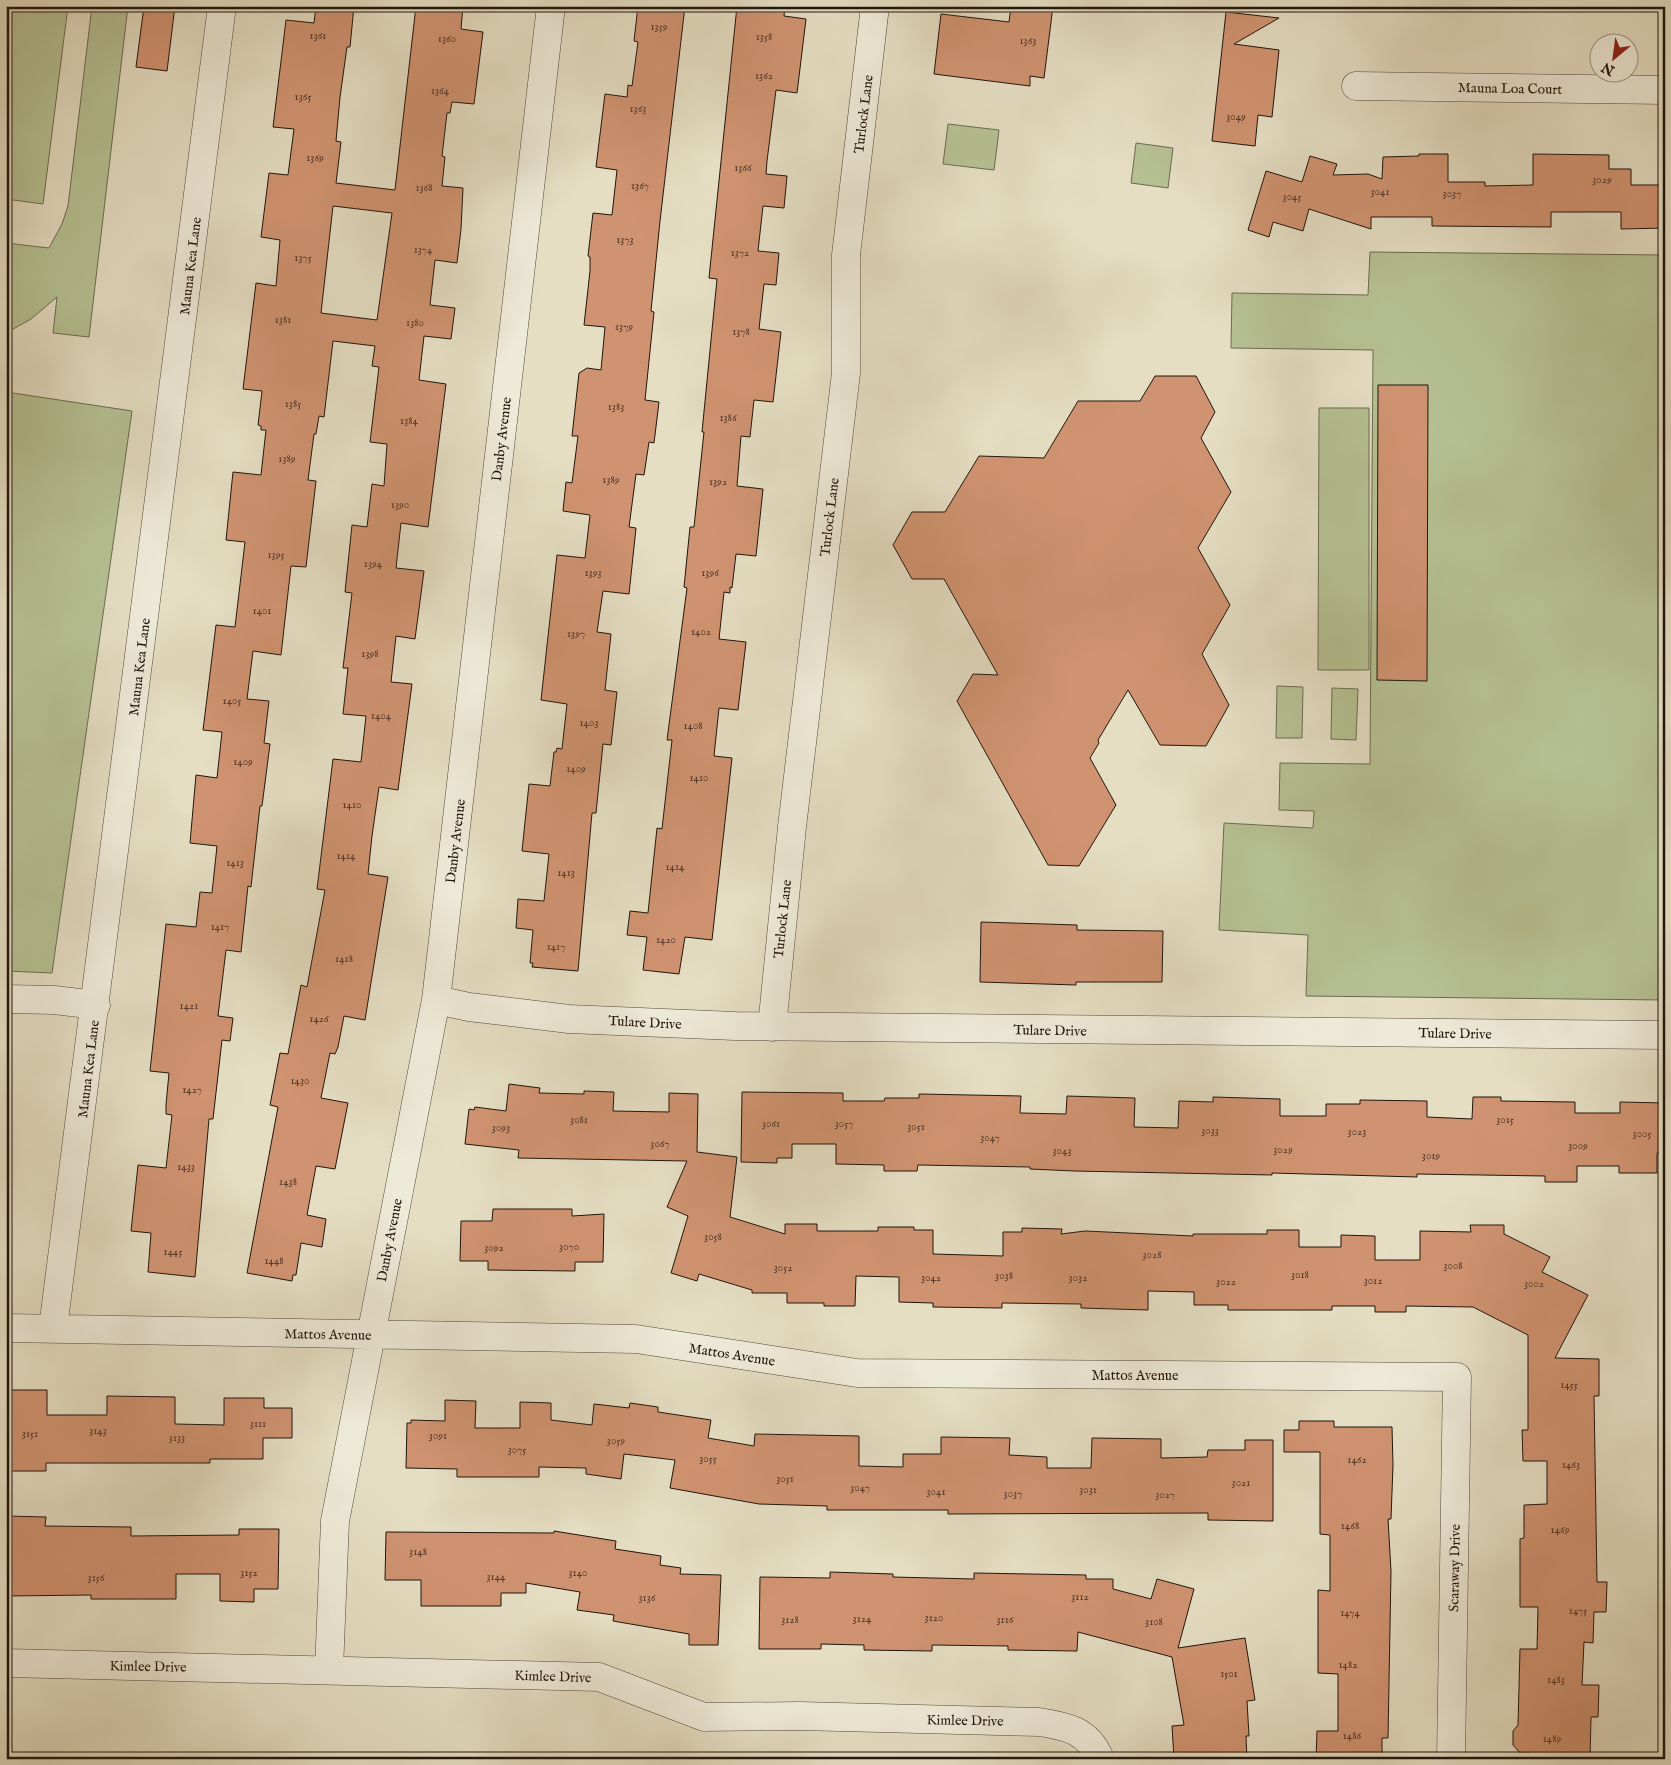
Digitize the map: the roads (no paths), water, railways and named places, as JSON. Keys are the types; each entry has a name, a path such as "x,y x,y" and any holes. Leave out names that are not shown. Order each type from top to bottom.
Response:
{"street":[{"name":"Mauna Kea Lane","path":"53,1328 96,1005 222,6"},
{"name":"Danby Avenue","path":"329,1670 335,1522 436,1000 551,6"},
{"name":"Turlock Lane","path":"772,1027 793,818 846,373 846,254 875,6"},
{"name":"Mauna Loa Court","path":"1356,86 1665,90"},
{"path":"6,999 54,1000 96,1005"},
{"name":"Tulare Drive","path":"436,1000 469,1007 569,1019 772,1027 1665,1035"},
{"name":"Mattos Avenue","path":"6,1328 636,1339 857,1373 1457,1378"},
{"name":"Scaraway Drive","path":"1452,1759 1457,1378"},
{"name":"Kimlee Drive","path":"6,1662 599,1677 704,1717 799,1716 1039,1722 1066,1726 1094,1749"}]}
